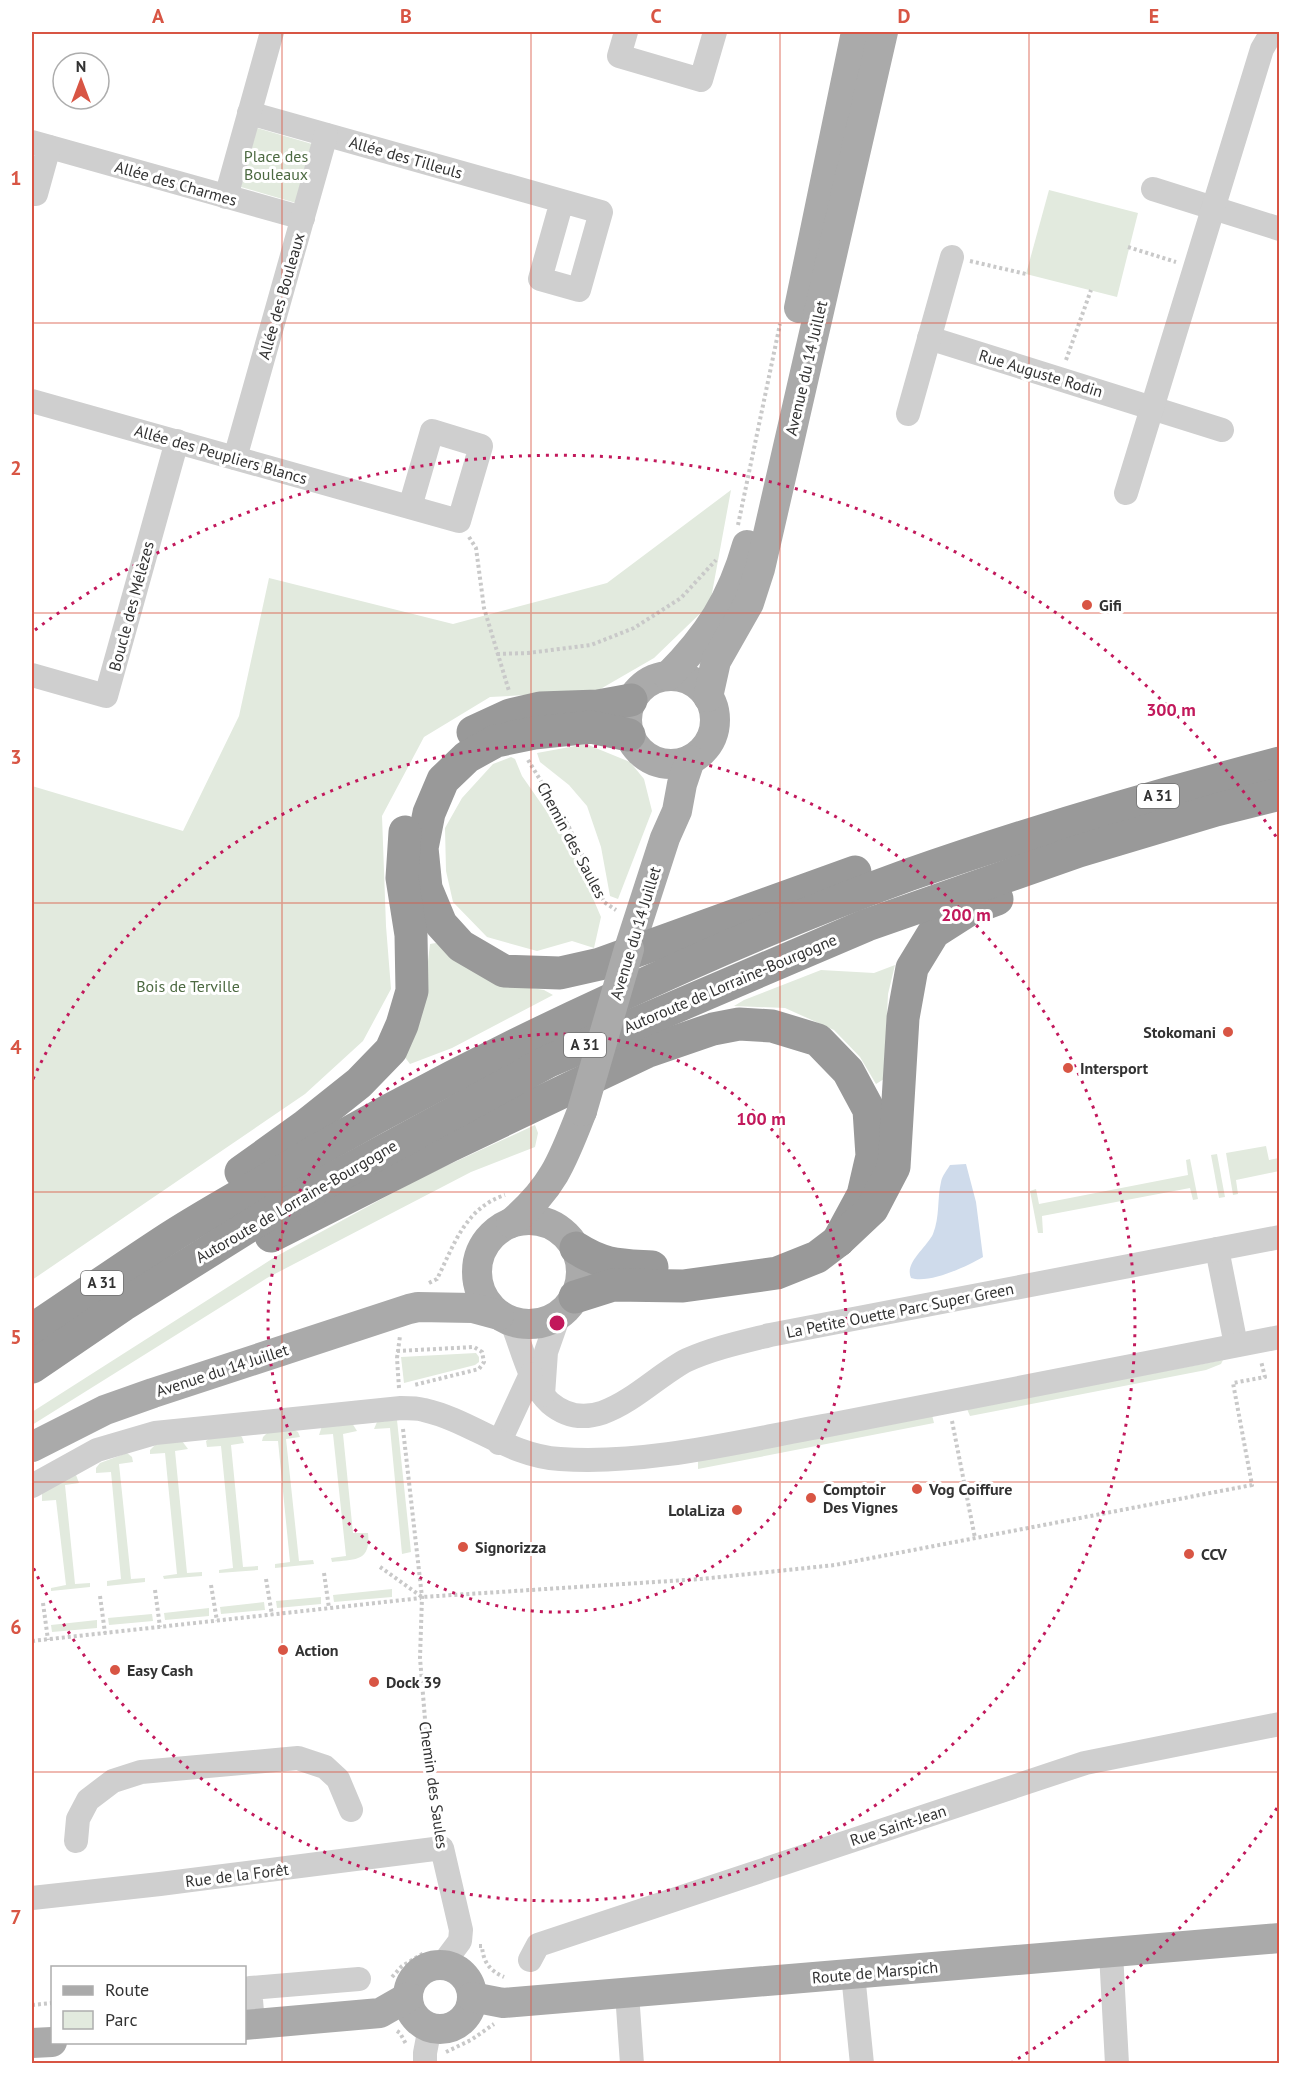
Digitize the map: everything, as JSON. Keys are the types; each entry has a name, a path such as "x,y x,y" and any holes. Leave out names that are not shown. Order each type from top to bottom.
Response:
{"highway":[{"path":"172,1236 186,1208 305,1126 359,1083 391,1050 402,1025 412,991 411,936 402,878 405,822 426,771 447,750 479,729 510,715 540,708 598,706 631,700"},
{"path":"629,735 591,727 534,733 496,741 467,757 443,780 429,813 422,848 426,888 441,924 461,946 504,971 560,974 600,964 845,875 997,827 1038,831"},
{"name":"Autoroute de Lorraine-Bourgogne","path":"32,1330 172,1236 313,1152 537,1034 678,968 905,876 1038,831 1280,763"},
{"name":"Autoroute de Lorraine-Bourgogne","path":"32,1367 123,1305 275,1210 549,1061 867,925 1079,851 1216,810 1280,794"},
{"path":"567,1306 613,1285 683,1286 777,1273 817,1257 838,1241 872,1209 894,1167 903,1018 912,968 934,932 970,909 1005,896 1079,851"},
{"path":"123,1305 287,1229 452,1145 646,1052 713,1029 739,1024 772,1026 818,1040 848,1071 869,1110 872,1156 870,1166 862,1195 838,1241"},
{"path":"572,1243 594,1259 613,1264 691,1270 734,1279"}],"main road":[{"name":"Avenue du 14 Juillet","path":"668,676 698,645 720,612 744,555 755,515 856,32"},
{"name":"Avenue du 14 Juillet","path":"708,697 717,661 749,603 760,569 883,32"},
{"path":"668,676 680,677 701,687 708,697 715,714 712,736 707,746 690,760 667,764 655,761 639,751 629,735 627,712 631,700 640,688 653,680 668,676"},
{"name":"Avenue du 14 Juillet","path":"511,1223 531,1207 561,1166 582,1111 629,949 665,838 677,811 682,784 690,760"},
{"name":"Avenue du 14 Juillet","path":"655,761 664,796 665,838"},
{"name":"Avenue du 14 Juillet","path":"561,1166 563,1212 572,1243"},
{"path":"523,1221 542,1222 559,1230 572,1243 582,1273 580,1285 567,1306 535,1324 523,1324 505,1318 490,1307 481,1290 477,1272 483,1248 500,1229 511,1223 523,1221"},
{"name":"Avenue du 14 Juillet","path":"32,1447 105,1410 418,1300 464,1278 479,1259"},
{"name":"Avenue du 14 Juillet","path":"418,1300 473,1308 505,1318"},
{"name":"Route de Marspich","path":"472,1997 503,1990 627,1993 1280,1938"},
{"path":"249,2024 380,2013 399,1988 410,1987 415,1978 432,1966 436,1957 460,1972 470,1988 472,1997 462,2020 447,2028 427,2048"},
{"path":"399,1988 414,2016 421,2023 427,2048"},
{"path":"32,2043 51,2042"}],"street":[{"path":"226,197 272,32"},
{"path":"626,32 619,56 701,80 715,32"},
{"path":"1126,493 1262,49 1272,33"},
{"name":"Allée des Tilleuls","path":"249,113 562,201"},
{"name":"Allée des Bouleaux","path":"235,458 326,135"},
{"name":"Allée des Charmes","path":"32,193 36,194 40,145 303,218"},
{"path":"1153,189 1280,229"},
{"path":"908,414 952,257"},
{"name":"Rue Auguste Rodin","path":"929,338 1222,430"},
{"name":"Allée des Peupliers Blancs","path":"32,401 459,521"},
{"path":"410,507 432,431 481,446 459,521"},
{"name":"Boucle des Mélèzes","path":"32,675 106,696 177,441"},
{"name":"La Petite Ouette Parc Super Green","path":"505,1318 531,1374 550,1403 576,1416 600,1415 624,1403 686,1361 722,1347 782,1333 1280,1237"},
{"path":"32,1486 97,1450 155,1433 400,1399 527,1454 559,1459 630,1459 683,1452 1258,1341 1218,1249"},
{"path":"543,1395 546,1352 567,1306"},
{"path":"499,1443 531,1374"},
{"name":"Rue Saint-Jean","path":"530,1960 538,1945 1085,1763 1280,1724"},
{"path":"76,1841 78,1819 88,1800 113,1780 141,1772 298,1758 325,1767 338,1779 351,1810"},
{"name":"Rue de la Forêt","path":"32,1898 442,1848"},
{"name":"Chemin des Saules","path":"442,1848 461,1930 460,1941"},
{"path":"436,1957 460,1941"},
{"path":"1110,1953 1117,2064"},
{"path":"853,1974 862,2064"},
{"path":"249,2024 250,1988 359,1979"},
{"path":"627,1993 632,2064"}],"path":[{"path":"1128,247 1196,268"},
{"path":"952,257 1026,274"},
{"path":"1060,379 1090,290"},
{"path":"459,521 476,548 484,608 509,692"},
{"path":"497,654 528,653 591,645 634,628 681,598 723,551"},
{"name":"Chemin des Saules","path":"526,757 568,825 604,902 615,908 618,914"},
{"path":"400,1399 479,1369 484,1362 482,1352 474,1347 398,1351 401,1332 415,1326 418,1300 437,1279 464,1224 489,1200 507,1194"},
{"path":"32,1641 422,1598 701,1579 835,1565 1252,1485 1233,1383 1265,1377 1258,1341"},
{"name":"Chemin des Saules","path":"398,1351 400,1399 422,1598 420,1658 426,1735 442,1848"},
{"path":"948,1402 975,1538"},
{"path":"380,1567 422,1598"},
{"path":"324,1573 329,1608"},
{"path":"266,1579 272,1615"},
{"path":"211,1585 217,1621"},
{"path":"155,1590 160,1627"},
{"path":"100,1596 105,1633"},
{"path":"43,1603 48,1640"},
{"path":"380,2013 383,2028 392,2028 400,2033 407,2049 427,2048 442,2055 449,2048 485,2032 498,2021 504,2021 503,1990 483,1956 482,1947 460,1941"},
{"path":"399,1988 402,1966 436,1957"},
{"path":"32,2005 51,2003"}],"green space":[{"name":"Place des Bouleaux","path":"257,128 312,144 296,203 241,187"},
{"path":"1049,190 1138,213 1117,297 1026,274"},
{"name":"Bois de Terville","path":"731,490 710,604 654,658 597,691 490,697 424,737 382,816 391,989 363,1041 305,1094 32,1280 32,786 183,831 239,716 269,578 453,624 607,583"},
{"path":"586,744 630,762 644,779 652,811 618,899 610,896 601,847 587,806 569,785 540,762 537,753"},
{"path":"511,757 515,759 522,776 570,845 601,917 594,948 572,941 537,951 487,937 453,902 446,871 445,828 462,798 493,764"},
{"path":"436,943 506,984 544,990 553,995 452,1048 410,1064 404,1056 425,987 430,944"},
{"path":"895,965 888,994 884,1079 876,1084 860,1057 834,1030 785,1008 734,1006 821,970 874,973"},
{"path":"535,1125 538,1133 535,1147 471,1172 267,1278 32,1425 32,1412 275,1257 422,1177"},
{"path":"1266,1146 1269,1160 1279,1158 1279,1171 1236,1180 1238,1194 1233,1195 1226,1153"},
{"path":"1217,1154 1225,1197 1219,1198 1211,1155"},
{"path":"1190,1159 1198,1199 1193,1200 1190,1188 1042,1216 1043,1233 1038,1233 1030,1191 1036,1189 1039,1204 1188,1175 1186,1160"},
{"path":"476,1353 479,1362 475,1365 404,1383 401,1357"},
{"path":"1223,1360 1221,1364 1206,1370 970,1416 967,1409"},
{"path":"932,1415 934,1423 698,1469 698,1460"},
{"path":"397,1420 411,1552 402,1554 390,1428 374,1429 377,1422"},
{"path":"352,1423 357,1431 343,1434 353,1533 368,1533 367,1549 360,1557 332,1562 331,1558 346,1556 333,1434 319,1435 322,1426"},
{"path":"294,1430 300,1437 286,1439 299,1561 313,1560 314,1564 275,1568 275,1564 290,1562 278,1441 262,1441 268,1432"},
{"path":"239,1435 244,1443 231,1445 243,1567 258,1566 258,1570 219,1573 219,1570 233,1568 221,1446 207,1447 206,1441 210,1438"},
{"path":"182,1441 188,1449 175,1451 187,1573 202,1572 202,1576 164,1579 163,1576 177,1574 165,1453 150,1454 150,1450 156,1444"},
{"path":"127,1453 132,1457 133,1462 119,1464 131,1579 145,1578 145,1582 107,1586 107,1581 121,1579 111,1472 96,1473 96,1468 100,1463"},
{"path":"76,1475 79,1483 65,1485 75,1584 90,1583 90,1587 51,1591 51,1588 66,1585 56,1500 42,1501 42,1492"},
{"path":"392,1589 392,1597 334,1602 333,1595"},
{"path":"321,1597 321,1604 277,1608 276,1601"},
{"path":"264,1602 265,1610 221,1614 220,1607"},
{"path":"209,1608 209,1616 165,1620 164,1613"},
{"path":"152,1614 153,1621 109,1625 108,1618"},
{"path":"97,1620 97,1628 52,1632 51,1625"}],"water":[{"path":"966,1164 976,1202 983,1257 937,1277 911,1278 913,1261 930,1239 935,1228 942,1178 950,1165"}],"place":[{"name":"Gifi","path":"1087,605"},
{"name":"Stokomani","path":"1228,1032"},
{"name":"Intersport","path":"1068,1068"},
{"name":"Vog Coiffure","path":"917,1489"},
{"name":"Comptoir Des Vignes","path":"811,1498"},
{"name":"LolaLiza","path":"737,1510"},
{"name":"Signorizza","path":"463,1547"},
{"name":"CCV","path":"1189,1554"},
{"name":"Action","path":"283,1650"},
{"name":"Easy Cash","path":"115,1670"},
{"name":"Dock 39","path":"374,1682"}]}
